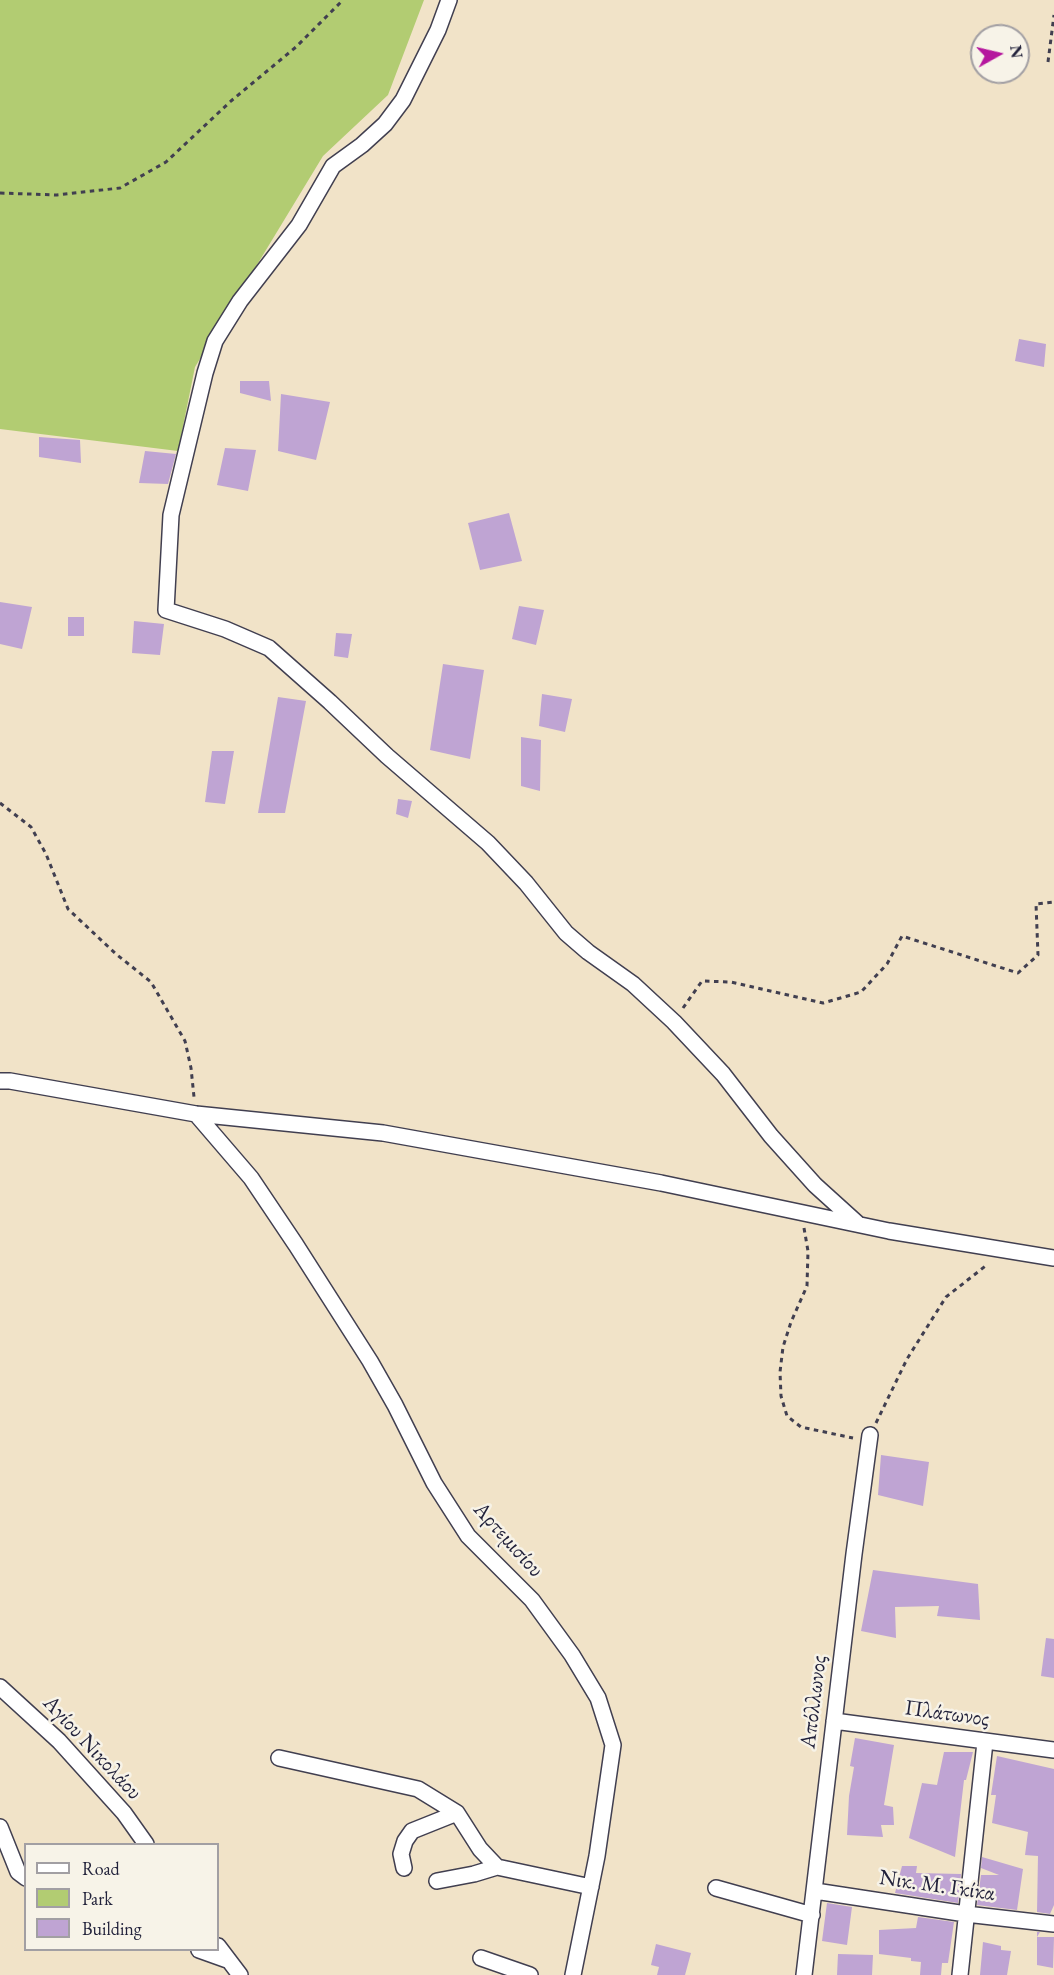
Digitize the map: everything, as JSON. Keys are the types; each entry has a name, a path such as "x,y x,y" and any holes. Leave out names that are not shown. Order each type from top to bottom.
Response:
{"street":[{"path":"449,0 438,30 403,100 385,124 362,145 333,166 299,225 240,301 215,341 205,373 171,515 166,610 225,629 269,648 330,702 387,756 488,843 526,884 566,933 633,984 674,1022 723,1074 771,1136 815,1185 857,1224"},
{"path":"0,1082 10,1081 196,1114 383,1133 661,1183 890,1231 1054,1258"},
{"name":"Αρτεμισίου","path":"196,1114 251,1178 296,1245 370,1361 434,1483 468,1536 532,1600 572,1654 598,1698 613,1745 591,1887 573,1975"},
{"name":"Απόλλωνος","path":"804,1975 870,1435"},
{"name":"Αγίου Νικολάου","path":"0,1687 59,1741 124,1813 145,1843"},
{"name":"Πλάτωνος","path":"834,1721 1054,1750"},
{"path":"960,1975 985,1742"},
{"path":"279,1758 418,1789 457,1813 480,1849 497,1867"},
{"path":"404,1868 401,1854 405,1841 412,1831 457,1813"},
{"path":"0,1827 18,1872 24,1876"},
{"path":"437,1881 497,1867 591,1887"},
{"path":"716,1888 812,1915"},
{"name":"Νικ. Μ. Γκίκα","path":"815,1891 966,1914 1054,1924"},
{"path":"219,1948 240,1975"},
{"path":"202,1951 227,1960"},
{"path":"481,1958 530,1975"}],"path":[{"path":"0,193 57,195 120,188 166,162 231,101 296,47 344,0"},
{"path":"1048,62 1054,15"},
{"path":"0,803 31,827 46,854 68,909 116,954 151,982 185,1041 191,1068 196,1114"},
{"path":"674,1022 702,981 731,982 823,1003 861,992 887,964 902,936 1018,973 1038,955 1036,904 1054,902"},
{"path":"801,1211 808,1251 807,1287 791,1322 783,1347 780,1372 781,1395 787,1416 801,1427 854,1438 870,1435 908,1359 946,1297 983,1266 1015,1251"}],"green space":[{"path":"0,0 424,0 388,95 323,156 195,367 178,451 0,429"}],"building":[{"path":"1019,339 1046,344 1044,367 1015,361"},
{"path":"240,381 269,381 271,401 240,393"},
{"path":"281,394 330,402 316,460 278,451"},
{"path":"39,437 80,440 81,463 39,457"},
{"path":"225,448 256,450 248,491 217,485"},
{"path":"145,451 176,454 168,484 139,483"},
{"path":"509,513 522,561 480,570 468,523"},
{"path":"0,602 32,607 22,649 0,644"},
{"path":"519,606 544,610 536,645 512,639"},
{"path":"68,617 84,617 84,636 68,636"},
{"path":"134,621 164,624 160,655 132,653"},
{"path":"336,633 352,634 348,658 334,656"},
{"path":"443,664 484,670 470,759 430,750"},
{"path":"542,694 572,699 565,732 539,726"},
{"path":"278,697 306,701 285,813 258,813"},
{"path":"521,737 541,740 540,791 521,786"},
{"path":"212,751 234,751 225,804 205,802"},
{"path":"398,799 412,801 408,818 396,814"},
{"path":"881,1455 929,1462 923,1506 878,1495"},
{"path":"873,1570 978,1584 980,1620 937,1616 939,1606 895,1607 896,1638 861,1631"},
{"path":"1046,1638 1054,1639 1054,1678 1041,1676"},
{"path":"855,1738 894,1745 884,1805 893,1807 894,1825 881,1825 883,1837 847,1835 849,1796 854,1767 850,1766"},
{"path":"944,1752 973,1752 966,1780 964,1780 955,1857 909,1838 922,1783 937,1785"},
{"path":"997,1756 1054,1769 1054,1905 1050,1914 1037,1912 1038,1856 1025,1855 1028,1832 992,1823 996,1795 991,1795"},
{"path":"982,1857 1023,1869 1017,1910 977,1905 981,1875 999,1875 981,1868"},
{"path":"902,1866 917,1866 916,1873 961,1874 958,1903 895,1893"},
{"path":"827,1903 852,1907 847,1945 822,1941"},
{"path":"918,1917 954,1922 948,1963 942,1963 941,1975 920,1975 921,1962 911,1961 911,1958 879,1954 879,1930 916,1928"},
{"path":"1037,1937 1054,1937 1053,1968 1037,1965"},
{"path":"983,1942 1001,1946 1001,1950 1011,1951 1007,1975 980,1975"},
{"path":"656,1944 691,1953 685,1975 657,1975 659,1967 651,1965"},
{"path":"838,1954 873,1955 872,1975 837,1975"}]}
